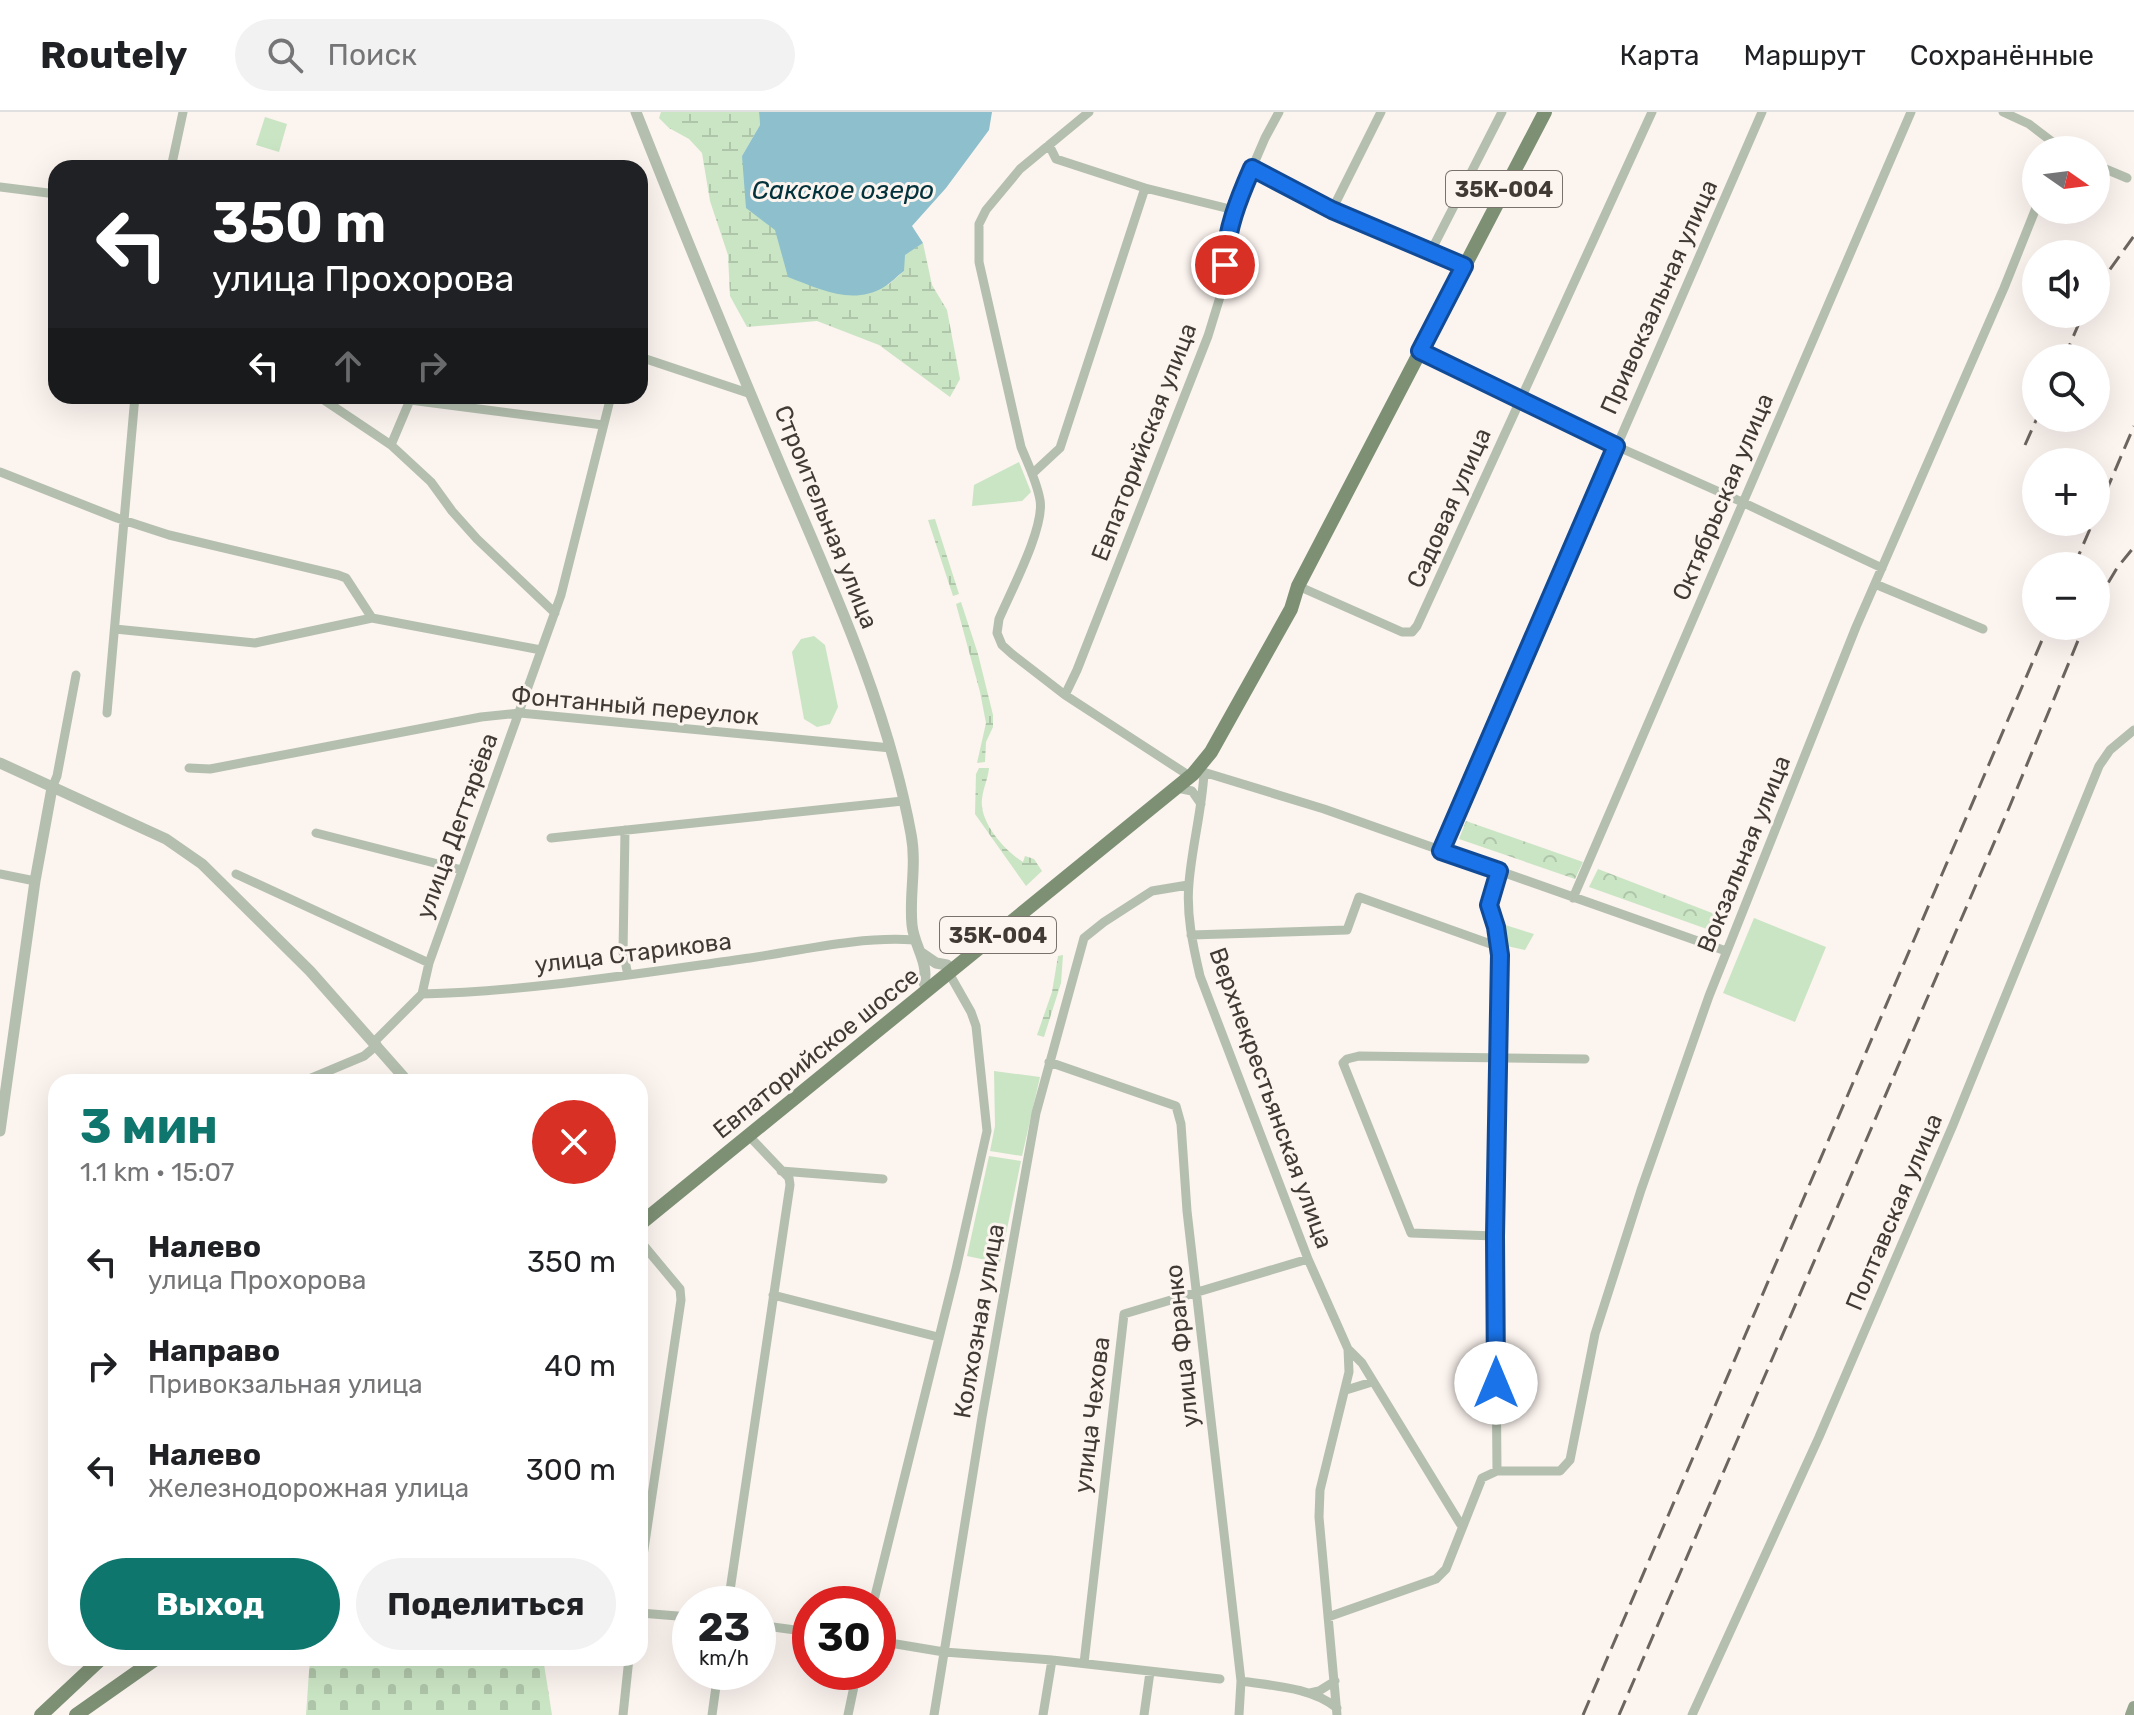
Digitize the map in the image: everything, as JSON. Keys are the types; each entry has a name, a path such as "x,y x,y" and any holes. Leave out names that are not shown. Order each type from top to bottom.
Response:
{"main road":[{"name":"Евпаторийское шоссе","path":"648,1206 924,983 948,970 1195,772 1282,606 1296,590 1545,112"},
{"name":"Евпаторийское шоссе","path":"648,1217 948,970 1195,772"},
{"path":"41,1715 94,1666"},
{"path":"75,1685 101,1666"},
{"path":"81,1712 132,1666"},
{"path":"81,1712 146,1666"},
{"path":"2131,1715 2134,1707"}],"street":[{"path":"173,160 183,112"},
{"name":"Строительная улица","path":"636,112 841,605 891,748 911,837 914,866 911,912 917,946 925,967 924,983"},
{"path":"1089,112 1020,169 986,210 979,224 979,262 1021,447 1040,498 1039,519 999,619 997,633 1002,645 1065,695 1195,772 1324,809 1726,951"},
{"name":"Евпаторийская улица","path":"1065,695 1208,336 1224,284 1226,247 1234,210 1279,112"},
{"path":"1332,210 1381,112"},
{"path":"1431,251 1502,112"},
{"name":"Садовая улица","path":"1296,590 1402,632 1412,632 1652,112"},
{"name":"Привокзальная улица","path":"1441,851 1762,112"},
{"name":"Октябрьская улица","path":"1573,898 1911,112"},
{"path":"2003,112 2029,124 2044,136"},
{"path":"1049,145 1056,159 1145,188 1234,210"},
{"path":"1252,168 1332,210 1464,266"},
{"path":"2110,171 2127,178"},
{"path":"0,187 48,193"},
{"path":"1032,474 1060,448 1145,188"},
{"name":"Вокзальная улица","path":"1497,1471 1560,1471 1570,1460 1595,1334 1641,1190 1726,951 1875,584 2030,224"},
{"path":"1420,351 1616,446 1882,568"},
{"path":"648,360 751,394"},
{"path":"107,713 134,404"},
{"path":"330,404 391,445 431,482 477,539 555,613"},
{"path":"391,445 408,404"},
{"path":"441,404 603,425"},
{"name":"улица Дегтярёва","path":"422,994 429,963 555,613 609,404"},
{"path":"0,472 169,535 346,578 372,618"},
{"path":"1875,584 1983,629"},
{"path":"115,629 255,643 372,618 541,650"},
{"path":"0,1131 35,881 76,675"},
{"name":"Фонтанный переулок","path":"189,768 210,769 481,717 520,713 891,748"},
{"name":"Полтавская улица","path":"1692,1715 1819,1437 2005,1002 2099,766 2110,750 2134,730"},
{"path":"0,763 166,839 202,864 310,971 401,1074"},
{"name":"Верхнекрестьянская улица","path":"1195,772 1202,807 1188,885 1191,935 1200,976 1308,1259 1348,1349 1362,1363 1461,1525"},
{"path":"1177,788 1196,795 1202,807"},
{"path":"551,838 903,801"},
{"path":"625,830 623,952 628,975"},
{"path":"316,833 462,870"},
{"path":"1328,1617 1436,1579 1446,1569 1482,1478 1497,1471 1495,1236 1499,947 1489,905 1499,871"},
{"path":"0,874 35,881"},
{"path":"236,874 429,963"},
{"name":"Колхозная улица","path":"934,1715 1036,1113 1084,938 1152,891 1188,885"},
{"path":"1191,935 1347,930 1359,897 1499,947"},
{"name":"улица Старикова","path":"422,994 492,991 628,975 837,945 901,939 917,946"},
{"path":"917,946 948,970"},
{"name":"Колхозная улица","path":"877,1586 987,1131 976,1026 948,970"},
{"path":"321,1074 364,1056 422,994"},
{"path":"1495,1236 1411,1233 1343,1063 1359,1056 1585,1059"},
{"name":"улица Франко","path":"1048,1065 1176,1106 1181,1124 1241,1681 1239,1715"},
{"path":"731,1586 790,1185 789,1178 748,1135"},
{"path":"781,1171 883,1179"},
{"path":"648,1251 680,1289 681,1300 648,1522"},
{"name":"улица Чехова","path":"1084,1663 1124,1314 1308,1259"},
{"path":"773,1295 938,1337"},
{"name":"Верхнекрестьянская улица","path":"1337,1711 1319,1517 1320,1490 1346,1390 1348,1349"},
{"path":"1346,1390 1372,1382"},
{"path":"648,1614 672,1616"},
{"path":"896,1644 944,1652 1084,1663 1220,1679"},
{"path":"1043,1715 1052,1660"},
{"path":"623,1715 628,1666"},
{"path":"1144,1715 1150,1672"},
{"path":"1241,1681 1308,1693 1329,1701 1337,1711"},
{"path":"1308,1693 1319,1691 1335,1681"},
{"path":"712,1715 715,1690"},
{"path":"848,1715 853,1690"}],"green space":[{"path":"661,112 759,112 760,125 742,156 888,285 904,271 904,255 923,243 932,285 947,310 960,379 950,397 879,345 817,321 747,327 730,296 728,255 710,201 702,153 689,139 669,128 659,118"},
{"path":"265,117 287,124 279,152 256,145"},
{"path":"1019,462 1031,492 1022,501 972,506 974,485"},
{"path":"935,519 959,594 953,596 928,520"},
{"path":"961,602 993,715 985,762 977,763 986,723 956,604"},
{"path":"814,636 825,645 838,707 830,724 817,727 804,719 792,652 801,639"},
{"path":"979,768 989,768 982,808 989,826 1016,857 1023,862 1025,856 1034,859 1042,871 1026,886 975,814 976,774"},
{"path":"1466,821 1583,862 1575,879 1459,839"},
{"path":"1598,869 1725,918 1718,933 1589,887"},
{"path":"1754,918 1826,947 1795,1022 1723,993"},
{"path":"1502,924 1534,934 1525,950 1502,945"},
{"path":"1063,955 1061,983 1044,1037 1037,1035 1052,992 1058,956"},
{"path":"994,1071 1040,1077 1022,1156 990,1151 995,1126"},
{"path":"989,1156 1021,1161 1000,1263 967,1256"},
{"path":"309,1666 544,1666 552,1715 306,1715"}],"water":[{"name":"Сакское озеро","path":"759,112 992,112 989,130 946,188 912,226 923,243 905,255 904,271 872,293 848,295 836,294 788,277 775,230 746,208 742,156 760,125"}],"railway":[{"path":"2110,269 2134,236"},
{"path":"2070,344 2077,328"},
{"path":"2110,482 2134,426"},
{"path":"2025,445 2031,432"},
{"path":"2080,552 2087,536"},
{"path":"2110,580 2134,547"},
{"path":"1583,1715 2042,640"},
{"path":"1619,1715 2078,640"}],"route":[{"path":"1225,265 1234,210 1252,168 1332,210 1464,266 1420,351 1616,446 1441,851 1499,871 1489,905 1500,955 1496,1383"}]}
